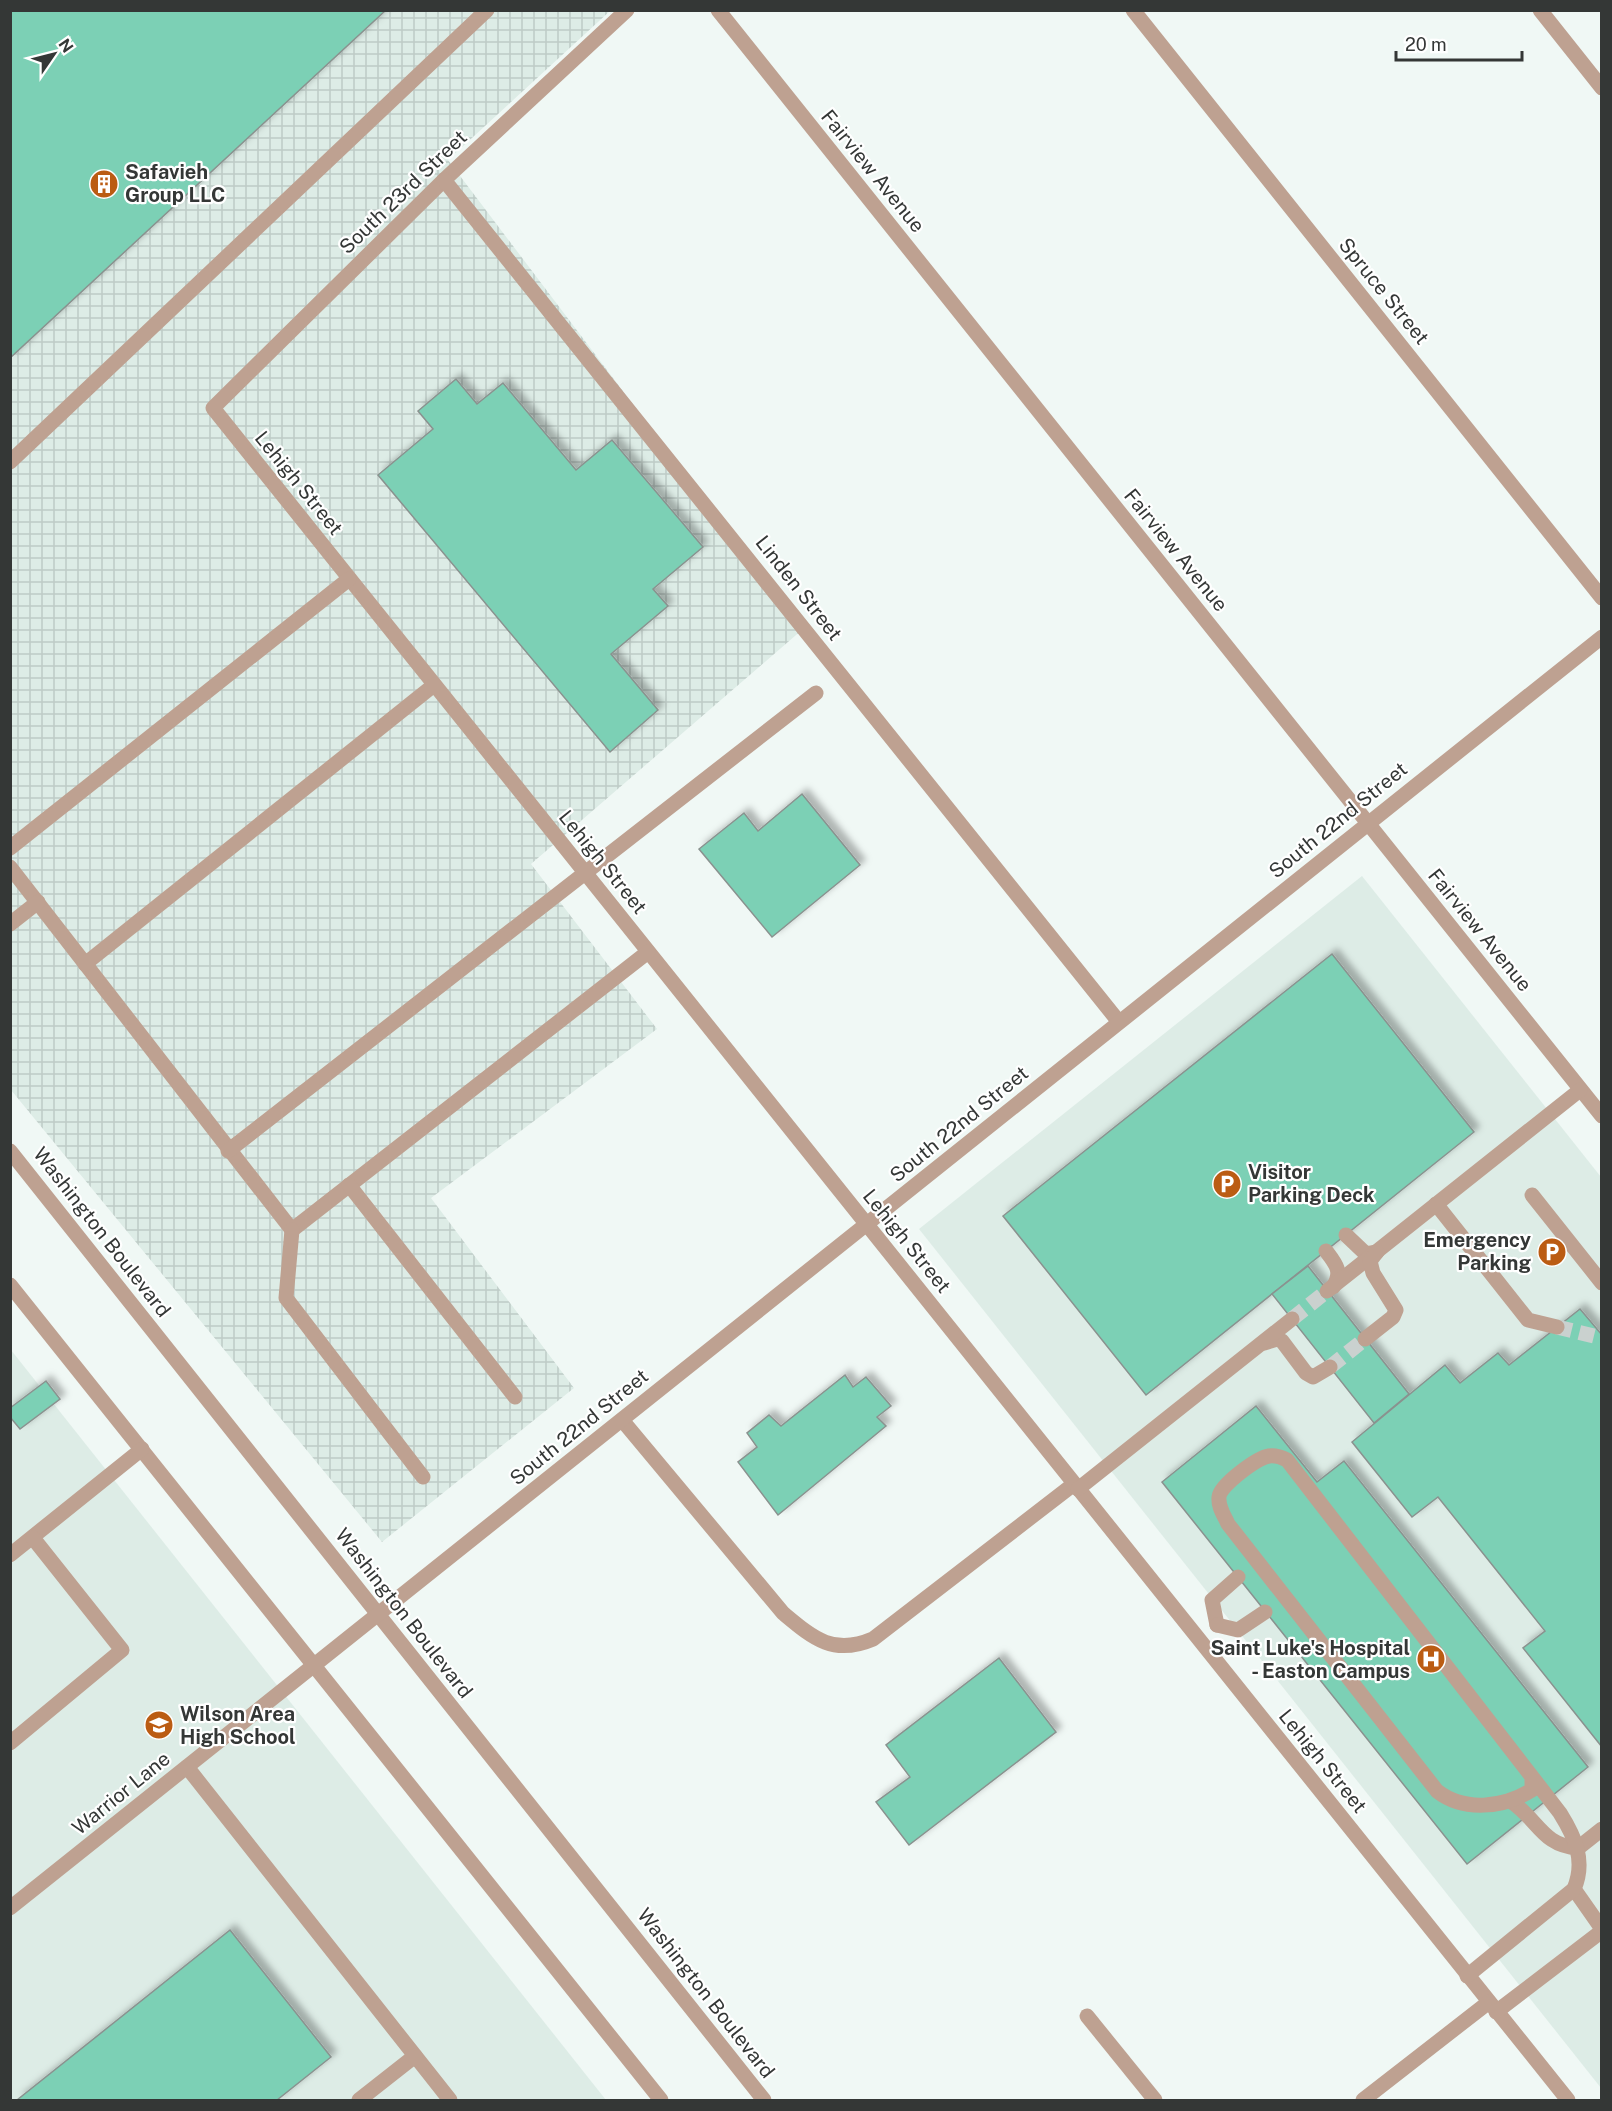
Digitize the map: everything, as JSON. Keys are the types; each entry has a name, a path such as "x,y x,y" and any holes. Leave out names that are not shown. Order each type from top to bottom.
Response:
{"street":[{"path":"10,462 487,10"},
{"name":"South 23rd Street","path":"213,408 444,180 627,10"},
{"name":"Fairview Avenue","path":"718,10 1602,1116"},
{"name":"Spruce Street","path":"1133,10 1602,598"},
{"path":"1540,10 1602,88"},
{"name":"Linden Street","path":"444,180 1119,1022"},
{"name":"Lehigh Street","path":"213,408 1568,2100"},
{"path":"10,848 349,579"},
{"name":"South 22nd Street","path":"314,1666 1602,637"},
{"path":"85,964 434,685"},
{"path":"228,1151 816,693"},
{"path":"10,867 228,1151 292,1230 286,1298 423,1477"},
{"path":"10,924 38,902"},
{"path":"292,1230 648,952"},
{"path":"1326,1251 1339,1272 1339,1279 1330,1289 1580,1090"},
{"name":"Washington Boulevard","path":"10,1151 764,2100"},
{"path":"349,1185 515,1397"},
{"path":"1532,1195 1602,1283"},
{"path":"1436,1204 1528,1320 1557,1327"},
{"path":"1346,1235 1366,1254 1377,1251"},
{"path":"1365,1339 1393,1317 1396,1310 1373,1273 1370,1261 1377,1251"},
{"path":"10,1285 661,2100"},
{"path":"622,1420 783,1613 830,1646 854,1647 873,1639 1292,1319"},
{"path":"1259,1345 1270,1339 1282,1341 1306,1373 1313,1377 1330,1367"},
{"path":"10,1556 142,1449"},
{"path":"1467,1976 1574,1889 1580,1867 1578,1848 1560,1813 1287,1461 1280,1456 1269,1456 1257,1461 1221,1489 1219,1498 1221,1511 1228,1524 1437,1791 1450,1802 1490,1805 1512,1802 1532,1791 1532,1778"},
{"path":"10,1743 122,1650 33,1538"},
{"path":"1216,1624 1212,1600 1238,1577"},
{"path":"1216,1624 1238,1630 1265,1612"},
{"path":"1197,1639 1216,1624"},
{"name":"Warrior Lane","path":"10,1908 314,1666"},
{"path":"187,1767 450,2100"},
{"path":"1512,1802 1522,1809 1550,1841 1563,1847 1578,1848 1602,1829"},
{"path":"1363,2100 1602,1930 1574,1889"},
{"path":"1087,2016 1155,2100"},
{"path":"358,2100 415,2056"}],"shaded area":[{"path":"10,11 610,11 448,160 803,629 531,864 657,1029 431,1198 574,1388 382,1542 11,1090"},
{"name":"Saint Luke's Hospital - Easton Campus","path":"1362,876 1601,1177 1601,2088 919,1229"},
{"name":"Wilson Area High School","path":"11,1350 606,2100 11,2100"}],"building":[{"name":"Safavieh Group LLC","path":"10,10 386,10 10,358"},
{"path":"456,379 477,404 503,383 576,470 612,440 703,547 653,589 668,606 611,654 658,710 610,752 378,475 433,429 418,411"},
{"path":"802,794 860,865 772,937 699,849 744,813 758,831"},
{"name":"Visitor Parking Deck","path":"1332,954 1474,1132 1146,1395 1003,1216"},
{"path":"1308,1266 1409,1394 1374,1423 1272,1294"},
{"path":"1580,1309 1602,1335 1602,1747 1523,1648 1545,1631 1438,1497 1412,1517 1352,1442 1445,1365 1460,1383 1498,1353 1509,1365"},
{"path":"845,1375 853,1387 866,1377 891,1406 877,1417 886,1426 778,1515 738,1462 757,1447 747,1433 769,1415 781,1426"},
{"path":"46,1381 60,1399 20,1429 10,1417 10,1408"},
{"path":"1256,1406 1317,1482 1344,1461 1588,1767 1467,1864 1162,1482"},
{"path":"999,1658 1056,1732 909,1845 876,1802 910,1777 886,1745"},
{"path":"230,1930 331,2057 277,2100 17,2100"}],"tunnel":[{"path":"1292,1319 1327,1291"},
{"path":"1557,1327 1602,1338"},
{"path":"1330,1367 1365,1339"}],"place":[{"name":"Safavieh Group LLC","path":"104,184"},
{"name":"Visitor Parking Deck","path":"1227,1184"},
{"name":"Emergency Parking","path":"1552,1252"},
{"name":"Saint Luke's Hospital - Easton Campus","path":"1431,1659"},
{"name":"Wilson Area High School","path":"159,1725"}]}
